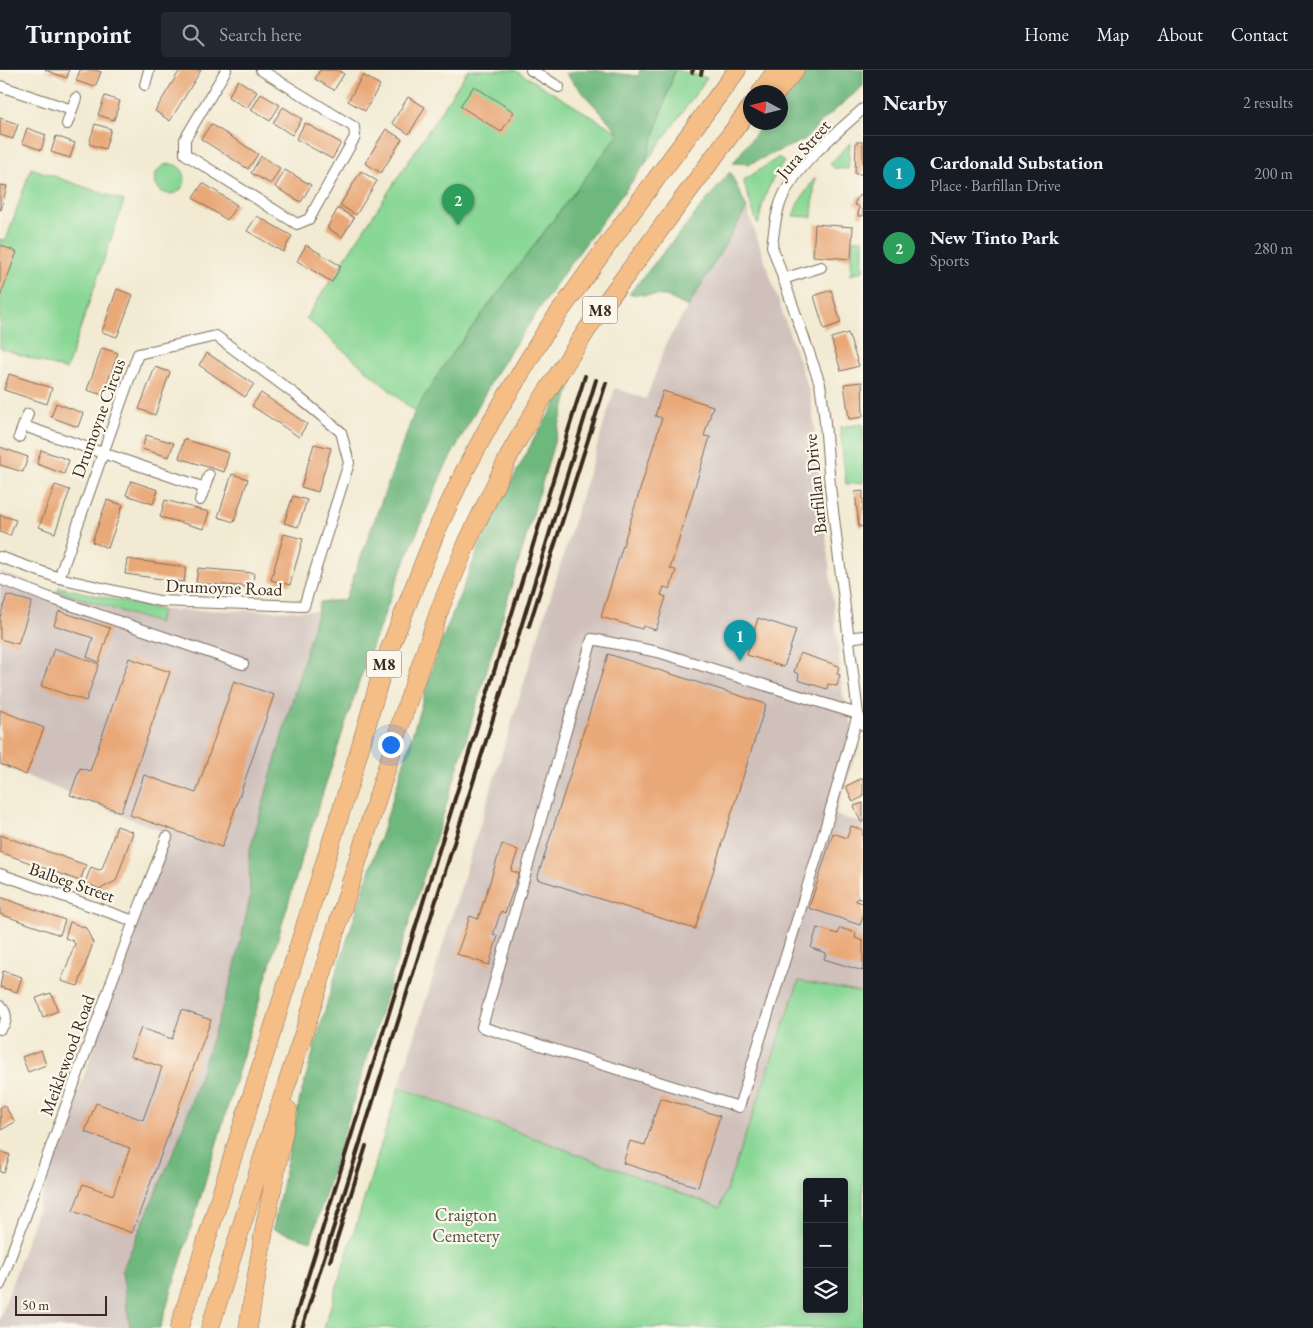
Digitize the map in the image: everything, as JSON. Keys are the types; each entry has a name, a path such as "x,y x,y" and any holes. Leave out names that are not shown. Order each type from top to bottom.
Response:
{"highway":[{"name":"M8","path":"180,1328 351,779 386,658 435,534 464,472 491,422 546,331 737,70"},
{"path":"765,85 776,70"},
{"path":"783,85 795,70"},
{"name":"M8","path":"210,1328 415,680 441,606 467,543 512,450 537,407 598,313 743,116"},
{"path":"668,216 745,130"},
{"path":"248,1328 278,1158 305,1029"}],"street":[{"path":"226,70 184,139 185,154 297,224 309,219 355,137 354,127 261,70"},
{"path":"531,70 559,87"},
{"path":"145,85 148,71"},
{"path":"0,86 72,110"},
{"path":"67,124 76,98"},
{"name":"Jura Street","path":"772,246 780,203 791,183 826,142 863,110"},
{"name":"Barfillan Drive","path":"772,246 820,384 848,638 858,714 863,725"},
{"path":"783,279 821,267"},
{"name":"Drumoyne Circus","path":"59,578 138,354 216,336 296,395 341,432 349,463"},
{"path":"19,437 28,414"},
{"path":"24,426 205,488"},
{"name":"Drumoyne Road","path":"0,557 59,578 159,602 304,606 349,463"},
{"path":"200,500 209,475"},
{"path":"0,579 243,664"},
{"path":"848,638 863,636"},
{"path":"592,639 658,652 858,714 821,843 739,1107 482,1027 592,639"},
{"name":"Meiklewood Road","path":"0,1285 134,921 167,837"},
{"name":"Balbeg Street","path":"0,874 134,921"},
{"path":"0,1006 4,1009 6,1018 6,1022 0,1029"}],"shaded area":[{"path":"747,208 811,397 843,694 858,748 835,815 863,823 863,993 799,981 720,1208 399,1087 615,388 646,399 667,342"},
{"path":"0,572 50,590 157,623 162,610 317,611 249,853 250,898 233,975 178,1142 122,1271 130,1328 0,1328 0,1318 168,834 0,765"}],"green space":[{"path":"468,70 515,70 619,133 448,359 416,413 306,318"},
{"path":"579,70 638,76 640,70 675,70 645,164 565,271 497,371 442,473 398,578 360,679 303,854 160,1328 130,1328 122,1271 178,1142 233,975 250,898 249,853 320,602 345,600 414,413 448,359 619,133 566,74"},
{"path":"675,70 707,78 645,164"},
{"path":"806,70 863,70 863,86 820,123 806,139 749,164 733,163 759,130 788,130 788,93"},
{"path":"850,143 848,169 834,168 830,164"},
{"path":"779,157 784,162 767,191 759,223 757,223 744,180"},
{"path":"170,164 180,169 185,179 180,189 170,194 160,189 155,179 160,169"},
{"path":"31,168 124,201 66,370 0,348 0,239 6,240"},
{"path":"730,172 747,208 688,307 666,296 629,294"},
{"path":"815,178 812,217 793,216 798,203"},
{"path":"863,239 863,271 850,275 853,240"},
{"path":"574,375 455,777 311,1241 273,1229 300,1098 332,986 395,792 437,652 487,528 535,437"},
{"path":"863,424 863,483 846,484 840,427"},
{"path":"59,587 162,610 158,623 58,591"},
{"name":"Craigton Cemetery","path":"799,981 863,993 863,1328 324,1328 399,1087 720,1208"}],"building":[{"path":"45,70 69,70 67,78"},
{"path":"80,70 101,72 95,87 76,81"},
{"path":"180,70 201,70 170,121 155,111"},
{"path":"320,70 337,70 344,74 334,90 315,79"},
{"path":"363,75 380,85 365,111 348,101"},
{"path":"238,80 257,92 247,108 228,97"},
{"path":"474,86 514,112 501,132 460,106"},
{"path":"261,94 280,105 270,121 251,110"},
{"path":"105,96 120,101 114,120 98,115"},
{"path":"408,97 425,107 409,134 392,123"},
{"path":"283,107 302,119 292,135 273,123"},
{"path":"0,118 18,124 13,139 0,135"},
{"path":"305,123 341,143 332,159 296,139"},
{"path":"95,124 111,129 105,149 89,144"},
{"path":"211,124 258,154 248,169 201,139"},
{"path":"27,128 46,135 41,150 22,143"},
{"path":"386,129 402,139 381,173 365,163"},
{"path":"56,136 75,143 70,158 51,152"},
{"path":"856,142 863,142 863,174 855,174"},
{"path":"261,156 280,168 271,184 251,173"},
{"path":"285,170 311,185 301,202 275,187"},
{"path":"361,171 377,181 356,215 340,205"},
{"path":"203,183 237,205 227,220 193,198"},
{"path":"0,185 7,186 1,210 0,210"},
{"path":"859,195 863,197 863,216 858,216 859,207 854,204"},
{"path":"338,208 354,218 342,237 327,228"},
{"path":"257,216 292,236 283,252 247,231"},
{"path":"815,224 853,227 851,259 813,256"},
{"path":"0,245 17,252 0,297"},
{"path":"306,245 341,266 332,282 297,261"},
{"path":"117,289 133,295 117,337 102,332"},
{"path":"831,290 841,323 824,329 814,296"},
{"path":"848,333 859,366 841,371 831,338"},
{"path":"102,348 118,353 103,395 87,390"},
{"path":"207,353 254,384 245,397 199,365"},
{"path":"155,367 170,372 155,415 139,409"},
{"path":"9,374 52,388 47,404 4,390"},
{"path":"862,382 863,417 849,419 844,384"},
{"path":"663,391 713,406 704,436 710,437 670,569 676,570 670,589 664,587 661,595 666,597 656,630 643,626 642,629 601,617 662,418 655,416"},
{"path":"261,393 307,424 299,437 252,406"},
{"path":"56,403 83,413 78,427 51,417"},
{"path":"146,435 174,443 169,457 142,449"},
{"path":"184,439 229,453 224,472 179,458"},
{"path":"314,444 331,448 318,492 301,487"},
{"path":"0,447 28,457 23,472 0,465"},
{"path":"41,450 69,460 64,474 37,464"},
{"path":"232,474 248,479 234,522 218,517"},
{"path":"131,481 158,490 153,504 126,495"},
{"path":"55,485 70,490 55,533 39,527"},
{"path":"863,491 863,526 859,527 855,492"},
{"path":"293,496 307,500 298,527 284,523"},
{"path":"107,500 123,505 108,548 92,542"},
{"path":"165,500 209,512 204,529 160,517"},
{"path":"0,515 16,520 10,536 0,532"},
{"path":"284,534 303,539 290,585 271,580"},
{"path":"127,559 186,567 184,582 125,574"},
{"path":"198,568 254,573 253,587 196,583"},
{"path":"7,595 32,602 18,644 0,639 0,617"},
{"path":"59,611 110,628 99,662 87,657 93,638 54,625"},
{"path":"758,618 796,630 784,667 747,655"},
{"path":"54,648 99,664 86,701 41,686"},
{"path":"800,653 839,666 837,674 840,675 837,686 828,684 827,689 798,680 799,674 794,672"},
{"path":"608,654 766,704 695,929 537,879"},
{"path":"129,658 170,672 121,812 70,795 80,768 90,771"},
{"path":"234,681 274,695 222,847 130,815 144,775 196,793"},
{"path":"0,710 44,728 26,775 0,764"},
{"path":"863,778 863,797 853,802 846,786"},
{"path":"863,803 863,822 861,822 854,806"},
{"path":"117,826 133,832 116,881 100,889 85,883 91,867 99,870 102,869"},
{"path":"851,826 863,830 863,900 857,898 856,901 863,903 863,917 860,925 809,908 833,833 847,838"},
{"path":"0,835 86,865 80,881 0,852"},
{"path":"502,844 518,850 511,871 519,873 505,913 501,911 493,935 498,936 489,965 457,954 470,916 478,919"},
{"path":"0,897 65,920 60,935 0,914"},
{"path":"70,922 86,928 93,943 78,986 61,981 75,944 73,941 65,938"},
{"path":"817,928 838,934 840,928 856,933 855,938 863,941 863,971 824,959 826,953 811,948"},
{"path":"3,971 22,977 17,992 0,987"},
{"path":"51,993 58,1011 43,1017 36,998"},
{"path":"182,1010 211,1020 132,1233 73,1211 83,1184 113,1195 130,1148 85,1132 96,1103 143,1120 162,1067 130,1056 141,1028 172,1039"},
{"path":"41,1050 46,1065 28,1072 22,1057"},
{"path":"660,1098 720,1116 698,1187 623,1163 630,1141 645,1145"},
{"path":"4,1105 15,1122 1,1130 0,1108"},
{"path":"0,1151 10,1155 4,1173 0,1172"}],"railway":[{"path":"701,74 702,70"},
{"path":"292,1328 585,376"},
{"path":"302,1328 501,693 596,380"},
{"path":"529,626 606,383"},
{"path":"330,1261 366,1146"}],"place":[{"name":"New Tinto Park","path":"458,225"},
{"name":"Cardonald Substation","path":"740,661"}]}
